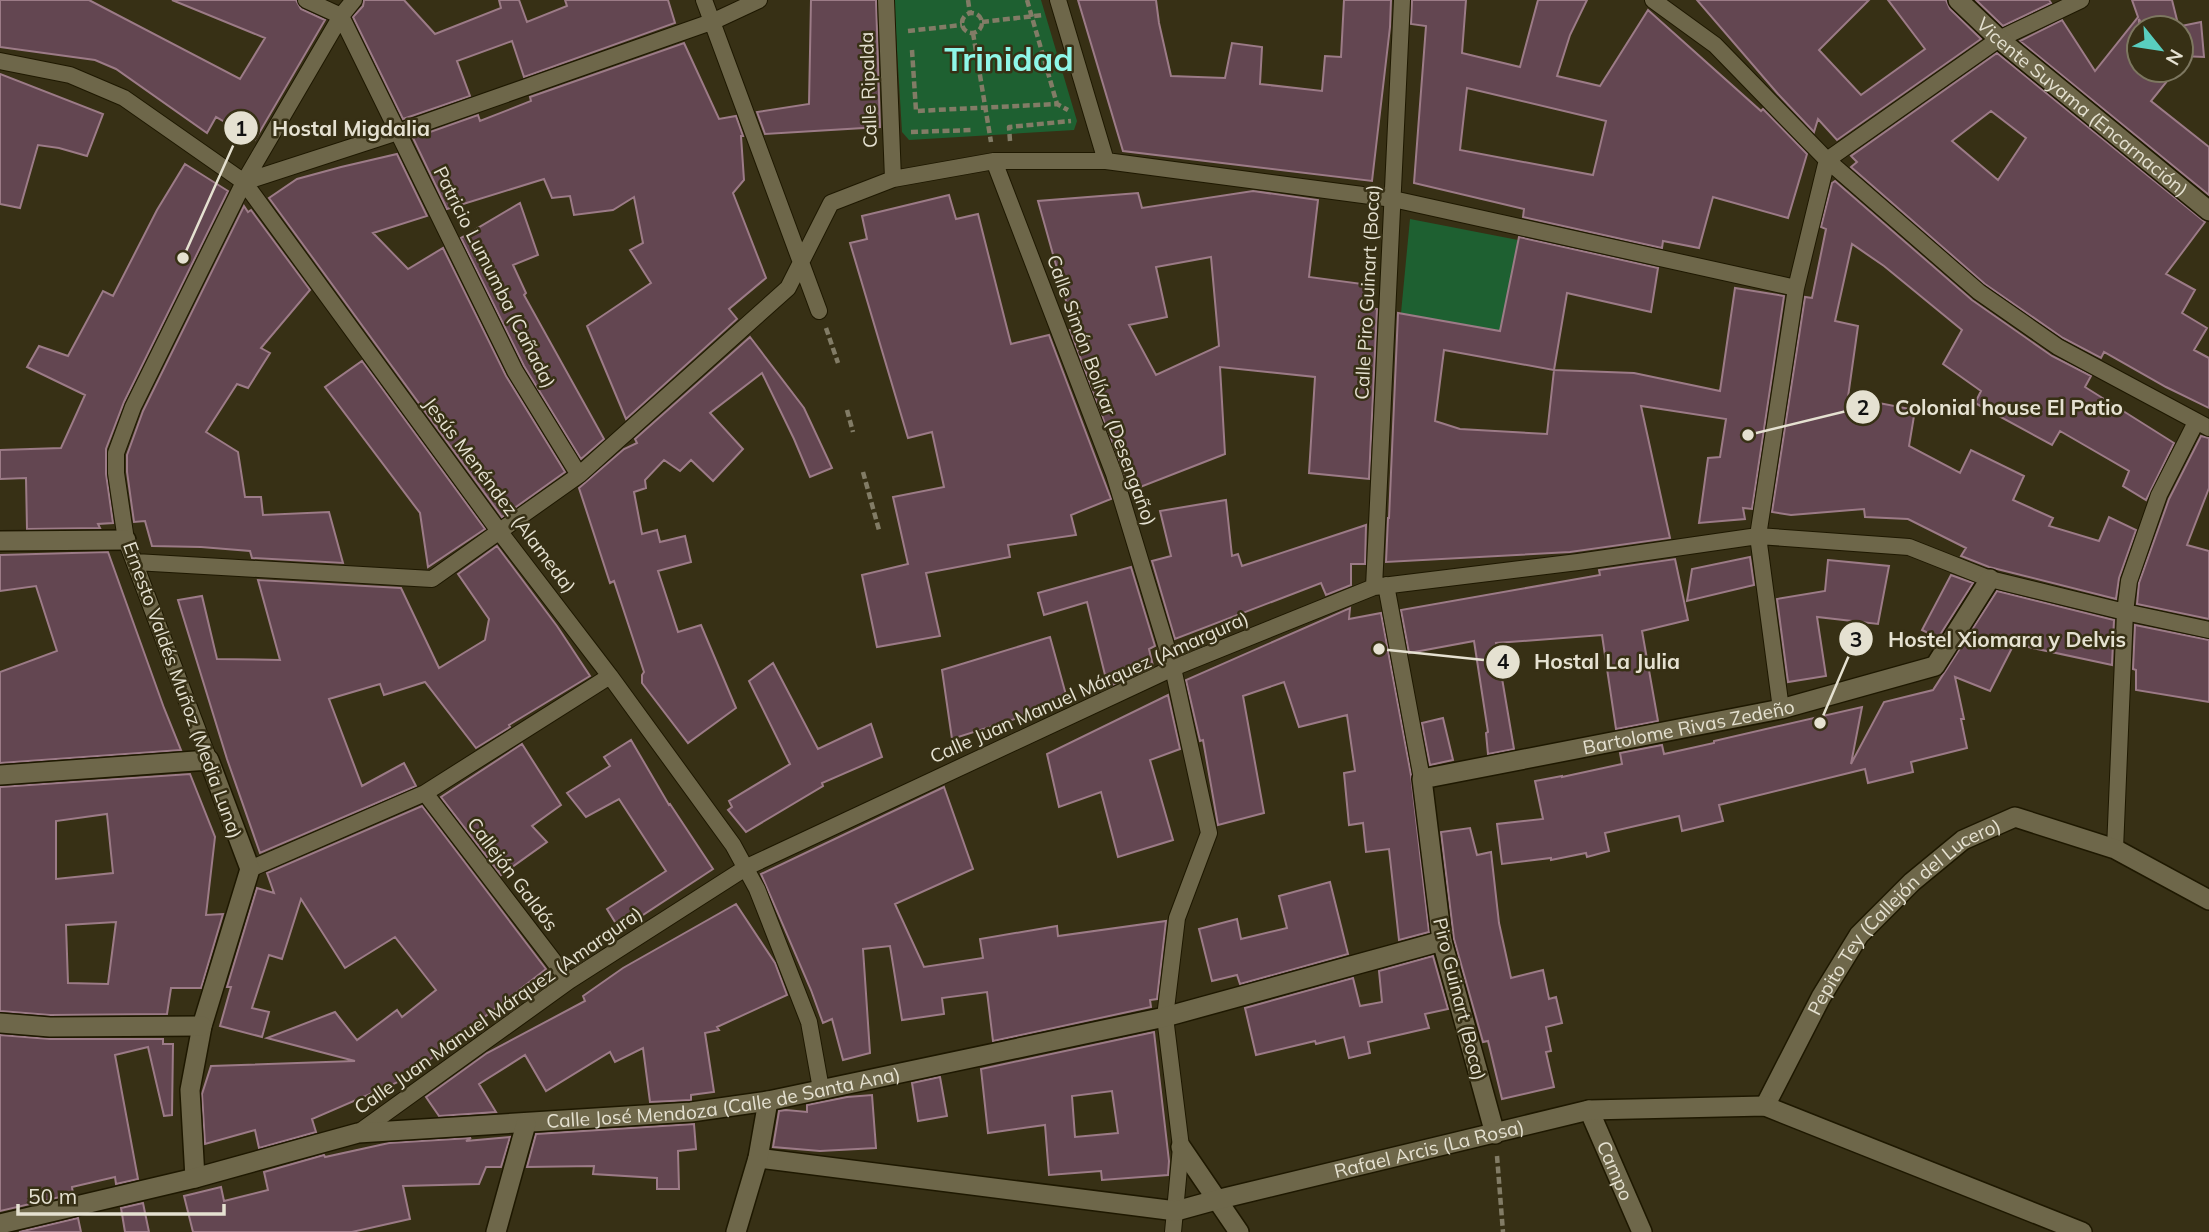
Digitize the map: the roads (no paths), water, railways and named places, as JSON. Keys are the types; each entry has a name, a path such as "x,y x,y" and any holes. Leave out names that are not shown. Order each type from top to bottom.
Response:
{"street":[{"path":"306,0 341,16"},
{"name":"Ernesto Valdés Muñoz (Media Luna)","path":"250,869 126,540 116,473 116,453 122,433 243,182 341,16 354,0"},
{"path":"705,0 819,311"},
{"path":"243,182 398,132 714,21 759,0"},
{"name":"Calle Ripalda","path":"886,0 893,179"},
{"path":"1058,0 1105,162"},
{"name":"Calle Piro Guinart (Boca)","path":"1402,0 1380,586 1422,779"},
{"path":"1653,0 1715,45 1827,160 1979,292 2058,347 2202,425 2159,495 2129,581 2125,612 2115,849"},
{"name":"Vicente Suyama (Encarnación)","path":"1958,0 1999,39 2209,211"},
{"path":"1781,709 1758,536 1796,288 1827,160 1999,39 2081,0"},
{"name":"Patricio Lumumba (Cañada)","path":"341,16 515,372 579,475"},
{"name":"Jesús Menéndez (Alameda)","path":"0,61 69,75 124,98 243,182 499,531 610,676 747,867 809,1022 821,1089"},
{"path":"135,562 432,579 579,475 788,288 831,203 893,179 995,161 1105,162 1393,199 1796,288"},
{"name":"Calle Simón Bolívar (Desengaño)","path":"995,161 1114,474 1173,668 1209,833 1177,918 1166,1017 1181,1147 1173,1232"},
{"name":"Calle Juan Manuel Márquez (Amargura)","path":"358,1133 569,981 747,867 1173,668 1380,586 1578,562 1758,536 1909,547 1990,579 2209,630"},
{"path":"0,541 126,540"},
{"name":"Bartolome Rivas Zedeño","path":"1422,779 1781,709 1935,666 1990,579"},
{"path":"195,1178 190,1090 202,1026 250,869 425,793 610,676"},
{"path":"0,775 209,760"},
{"name":"Piro Guinart (Boca)","path":"1422,779 1442,941 1495,1134"},
{"name":"Callejón Galdós","path":"425,793 569,981"},
{"name":"Pepito Tey (Callejón del Lucero)","path":"1765,1106 1821,997 1859,934 1912,883 1963,840 2015,817 2115,849 2209,900"},
{"name":"Calle José Mendoza (Calle de Santa Ana)","path":"0,1224 195,1178 358,1133 691,1112 768,1101 1166,1017 1442,941"},
{"path":"0,1023 50,1027 202,1026"},
{"path":"736,1232 758,1158 768,1101"},
{"name":"Rafael Arcis (La Rosa)","path":"758,1158 1176,1211 1589,1110 1765,1106 2082,1232"},
{"name":"Campo","path":"1589,1110 1642,1232"},
{"path":"496,1232 526,1124"},
{"path":"1181,1147 1239,1232"}],"place":[{"name":"Hostal Migdalia","path":"183,258"},
{"name":"Colonial house El Patio","path":"1748,435"},
{"name":"Hostal La Julia","path":"1379,649"},
{"name":"Hostel Xiomara y Delvis","path":"1820,723"}],"district":[{"name":"Trinidad","path":"1009,58"}]}
